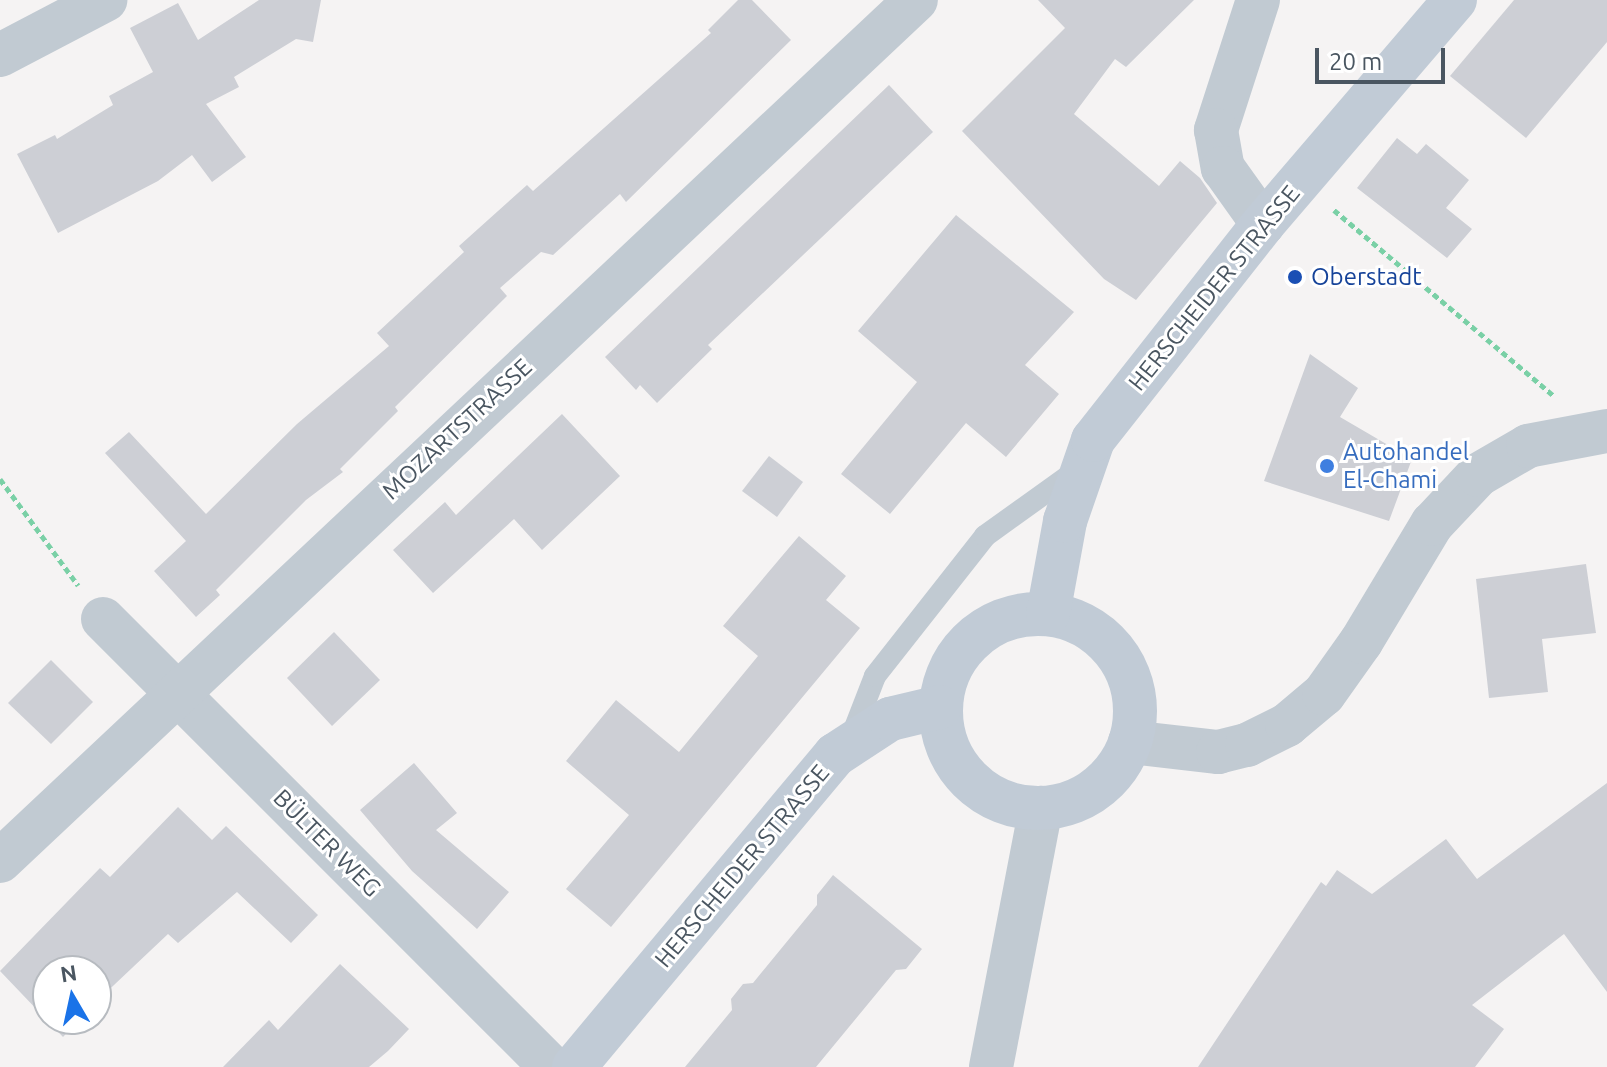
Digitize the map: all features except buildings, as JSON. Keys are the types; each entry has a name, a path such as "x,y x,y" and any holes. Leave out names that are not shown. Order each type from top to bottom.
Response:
{"main road":[{"name":"HERSCHEIDER STRASSE","path":"1048,614 1065,521 1081,467 1093,440 1150,362 1263,224 1455,0"},
{"path":"1048,614 1087,627 1117,655 1134,693 1130,742 1112,774 1096,789 1063,806 1041,808 1003,803 965,777 946,744 940,707 950,668 974,637 1016,616 1048,614"},
{"name":"HERSCHEIDER STRASSE","path":"574,1067 849,742 890,719 940,707"}],"street":[{"path":"0,55 105,0"},
{"name":"MOZARTSTRASSE","path":"0,861 175,692 916,0"},
{"path":"1258,0 1216,130 1223,168 1263,224"},
{"path":"1130,742 1218,752 1247,745 1287,725 1324,694 1345,665 1412,552 1462,490 1528,446 1595,431"},
{"name":"BÜLTER WEG","path":"103,619 551,1067"},
{"path":"991,1067 1041,808"}],"lane":[{"path":"849,742 875,676 985,536 1081,467"}],"path":[{"path":"1300,182 1543,381 1595,431"},
{"path":"0,479 103,619"}],"place":[{"name":"Oberstadt","path":"1295,277"},
{"name":"Autohandel El-Chami","path":"1327,466"}]}
